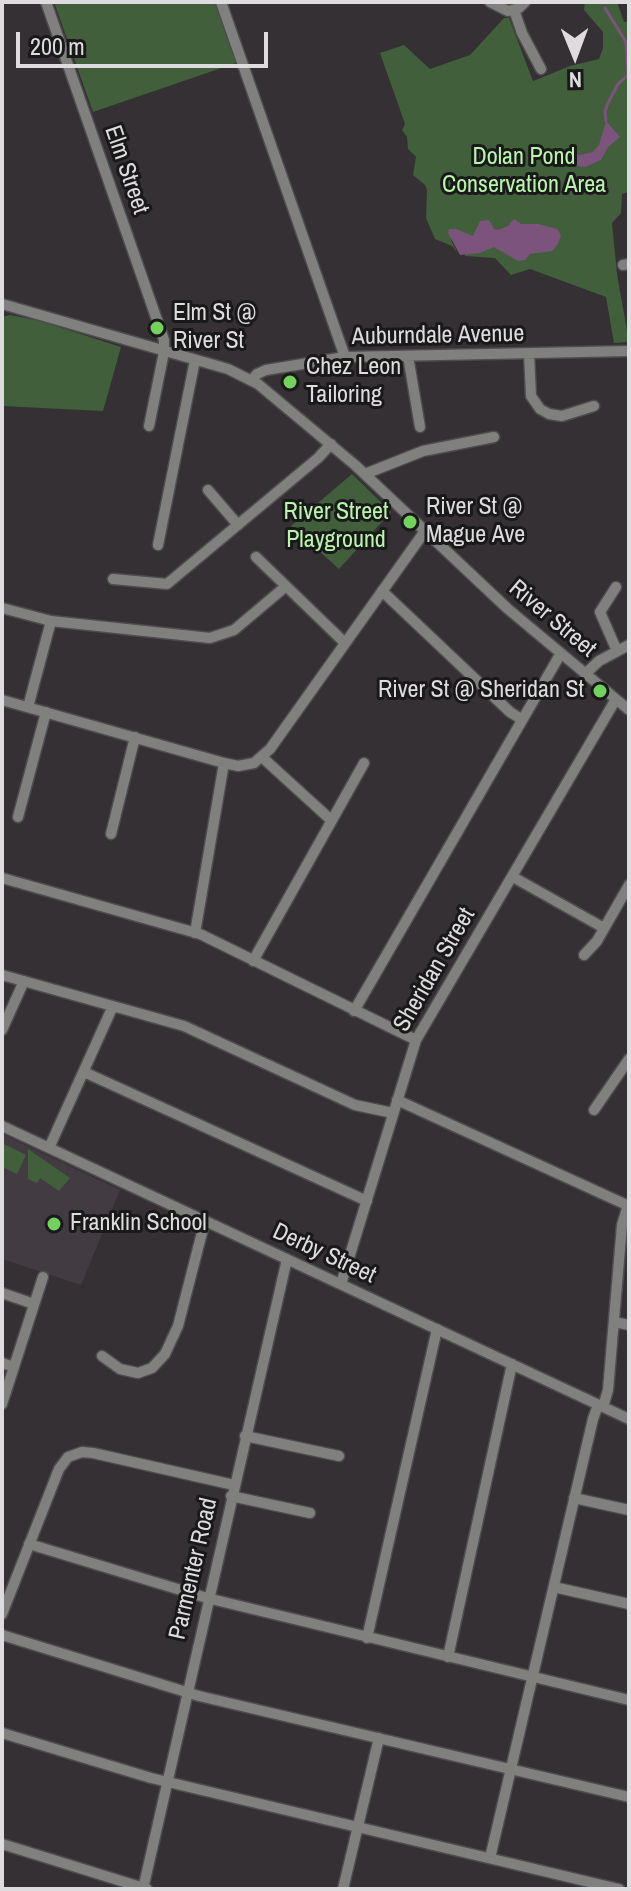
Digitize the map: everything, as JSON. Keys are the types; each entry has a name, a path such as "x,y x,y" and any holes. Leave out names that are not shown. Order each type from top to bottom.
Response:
{"street":[{"name":"Elm Street","path":"46,2 162,333 164,352"},
{"path":"221,2 345,357"},
{"path":"490,2 502,10 514,10 525,2"},
{"path":"514,10 541,69"},
{"name":"River Street","path":"2,304 234,371 252,380 331,444 495,597 629,710"},
{"name":"Auburndale Avenue","path":"252,380 269,369 345,357 629,351"},
{"path":"149,426 164,352"},
{"path":"529,354 531,393 538,407 558,416 594,406"},
{"path":"408,356 420,427"},
{"path":"158,545 195,360"},
{"path":"365,474 423,451 494,437"},
{"path":"113,579 167,584 331,444"},
{"path":"208,490 238,525"},
{"path":"2,700 224,763 246,766 263,758 425,531"},
{"path":"256,557 345,643"},
{"path":"2,608 51,621 214,638 238,628 285,587"},
{"path":"616,587 600,612 617,651"},
{"path":"382,591 521,719"},
{"path":"28,707 51,621"},
{"path":"585,674 599,661 629,645"},
{"path":"354,1011 561,653"},
{"name":"Sheridan Street","path":"341,1284 416,1040 616,699"},
{"path":"18,817 46,712"},
{"path":"111,834 135,737"},
{"path":"263,758 331,820"},
{"path":"195,933 224,763"},
{"path":"253,961 364,763"},
{"path":"513,877 604,928"},
{"path":"2,878 195,933 416,1040"},
{"path":"584,955 629,885"},
{"path":"2,975 184,1026 361,1107 393,1113"},
{"path":"2,1030 24,981"},
{"path":"49,1148 113,1006"},
{"path":"594,1110 629,1059"},
{"path":"84,1072 367,1201"},
{"path":"397,1100 628,1206 622,1225 608,1390 574,1498 490,1858"},
{"name":"Derby Street","path":"2,1126 629,1419"},
{"path":"102,1356 120,1369 138,1373 152,1368 165,1354 176,1333 205,1221"},
{"name":"Parmenter Road","path":"145,1889 207,1598 287,1259"},
{"path":"2,1404 43,1277"},
{"path":"2,1293 34,1304"},
{"path":"614,1322 629,1325"},
{"path":"367,1638 437,1329"},
{"path":"2,1363 14,1367"},
{"path":"448,1657 512,1364"},
{"path":"245,1436 339,1456"},
{"path":"2,1614 61,1464 77,1453 93,1453 310,1513"},
{"path":"574,1498 629,1510"},
{"path":"29,1544 207,1598 629,1700"},
{"path":"554,1587 629,1604"},
{"path":"2,1635 187,1693 629,1797"},
{"path":"2,1733 167,1782 619,1889"},
{"path":"343,1889 379,1738"},
{"path":"2,1844 145,1889"}],"shaded area":[{"path":"606,121 620,137 608,147 601,160 585,167 557,160 555,155 559,151 580,155 593,152 599,145"},
{"path":"514,219 521,224 557,229 561,235 558,244 552,251 530,254 525,260 518,261 494,247 480,253 460,255 448,233 449,229 456,229 473,236 480,221 489,220 498,230"},
{"name":"Franklin School","path":"2,1134 120,1190 81,1285 2,1259"}],"green space":[{"path":"54,2 215,2 236,63 93,112"},
{"name":"Dolan Pond Conservation Area","path":"585,2 617,2 624,22 629,21 629,192 622,194 621,213 612,223 629,342 614,343 606,297 530,269 511,275 495,258 465,256 456,229 451,240 457,252 452,246 435,239 426,218 427,190 413,175 416,157 408,149 407,137 402,130 405,124 380,53 404,45 430,69 470,55 504,18 509,18 533,81 570,66 599,59 603,32 584,10"},
{"path":"10,315 40,321 121,347 103,411 2,406 2,317"},
{"name":"River Street Playground","path":"352,474 391,512 339,569 291,526"},
{"path":"2,1143 26,1155 17,1174 2,1167"},
{"path":"28,1149 70,1178 59,1191 40,1178 37,1183 28,1179"}],"waterway":[{"path":"605,8 626,42 628,75 618,84 608,103 606,121"}],"place":[{"name":"Elm St @ River St","path":"157,328"},
{"name":"Chez Leon Tailoring","path":"290,382"},
{"name":"River St @ Mague Ave","path":"410,522"},
{"name":"River St @ Sheridan St","path":"600,691"},
{"name":"Franklin School","path":"54,1224"}]}
